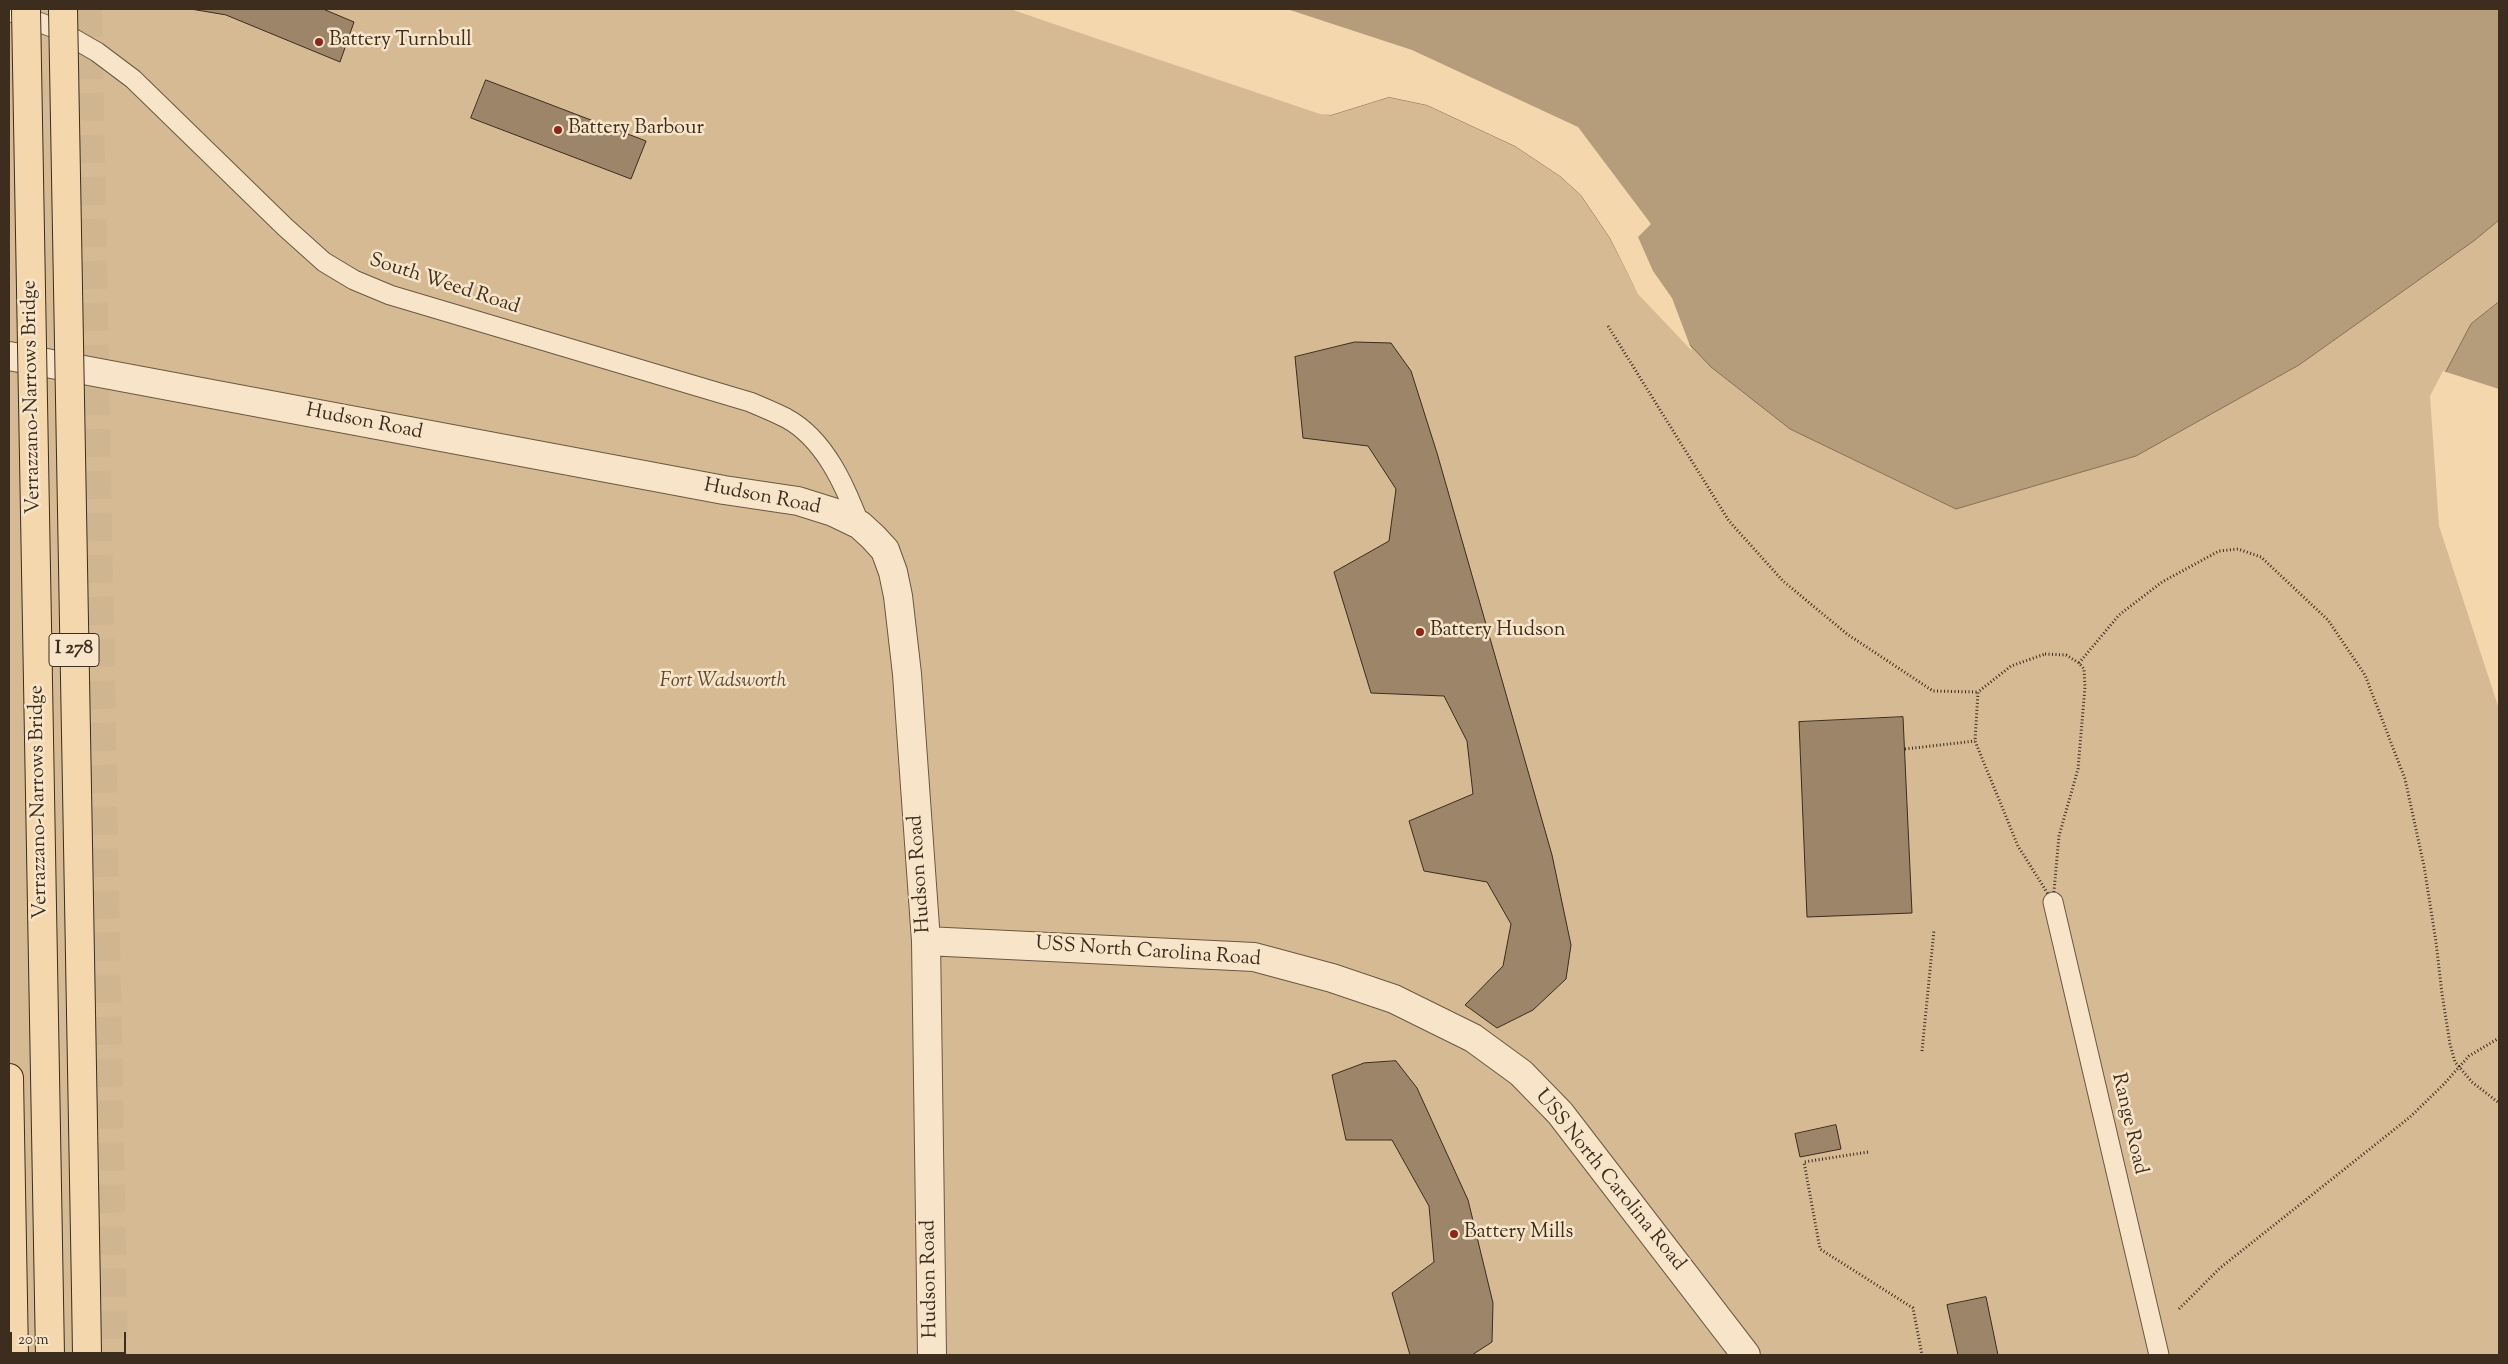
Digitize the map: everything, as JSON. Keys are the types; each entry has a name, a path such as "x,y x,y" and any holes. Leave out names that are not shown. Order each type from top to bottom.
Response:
{"highway":[{"name":"Verrazzano-Narrows Bridge","path":"26,9 50,1355"},
{"name":"Verrazzano-Narrows Bridge","path":"63,9 87,1355"},
{"path":"9,1078 14,1355"}],"street":[{"name":"Hudson Road","path":"9,356 724,490 798,501 833,512 860,525 884,550 893,572 898,596 907,674 926,941 932,1355"},
{"name":"USS North Carolina Road","path":"926,941 1254,957 1332,978 1410,1006 1473,1038 1521,1074 1560,1113 1746,1355"}],"lane":[{"name":"South Weed Road","path":"9,11 57,30 96,52 133,79 284,227 324,262 354,280 390,295 750,402 787,418 813,440 830,462 848,492 860,525"},
{"name":"Range Road","path":"2053,902 2159,1355"}],"path":[{"path":"1608,326 1729,521 1783,581 1847,634 1933,692 1978,692 2011,666 2045,654 2066,655 2084,669 2085,687 2079,760 2059,836 2053,902"},
{"path":"2078,663 2119,614 2162,582 2219,551 2238,549 2261,557 2328,620 2365,675 2405,779 2424,866 2450,1044 2459,1067 2472,1082 2499,1103"},
{"path":"1978,692 1975,741 2018,846 2053,902"},
{"path":"1905,749 1975,741"},
{"path":"1922,1052 1934,930"},
{"path":"2154,1334 2220,1268 2410,1117 2469,1056 2499,1038"},
{"path":"1868,1152 1804,1162 1820,1248 1912,1308 1922,1355"}],"green space":[{"name":"Fort Wadsworth","path":"9,9 1011,9 1331,115 1389,97 1427,105 1515,146 1560,176 1581,195 1610,238 1635,287 1711,367 1790,429 1956,509 2136,456 2299,365 2475,240 2499,220 2499,302 2471,324 2499,683 2499,1355 9,1355"}],"shaded area":[{"path":"1011,9 2499,9 2499,220 2475,240 2299,365 2136,456 1956,509 1790,429 1711,367 1635,287 1610,238 1581,195 1560,176 1515,146 1427,105 1389,97 1331,115"},
{"path":"2499,302 2499,706 2433,396 2471,324"}],"pier":[{"path":"1009,9 1287,9 1412,50 1578,127 1651,224 1638,237 1653,271 1672,298 1692,351 1638,294 1610,238 1581,195 1560,176 1515,146 1427,105 1389,97 1331,115 1320,114"},
{"path":"2443,371 2499,389 2499,709 2439,526 2430,396"}],"building":[{"name":"Battery Turnbull","path":"191,9 323,9 354,22 340,62 226,15"},
{"name":"Battery Barbour","path":"486,80 646,141 631,179 471,118"},
{"name":"Battery Hudson","path":"1355,342 1391,343 1411,371 1437,453 1552,855 1571,945 1566,979 1533,1010 1497,1028 1465,1005 1503,966 1511,924 1487,882 1424,871 1409,821 1473,794 1467,741 1444,696 1371,693 1334,572 1389,541 1396,489 1368,446 1303,438 1295,357"},
{"path":"1903,717 1912,913 1807,917 1799,722"},
{"name":"Battery Mills","path":"1396,1061 1417,1088 1468,1200 1493,1303 1492,1342 1472,1355 1410,1355 1392,1293 1434,1262 1429,1206 1392,1140 1346,1140 1332,1075 1364,1063"},
{"path":"1836,1125 1841,1149 1800,1157 1795,1134"},
{"path":"1986,1297 1998,1355 1958,1355 1947,1305"}],"tunnel":[{"path":"88,9 114,1355"}],"place":[{"name":"Battery Turnbull","path":"319,42"},
{"name":"Battery Barbour","path":"558,130"},
{"name":"Battery Hudson","path":"1420,632"},
{"name":"Battery Mills","path":"1454,1234"}]}
